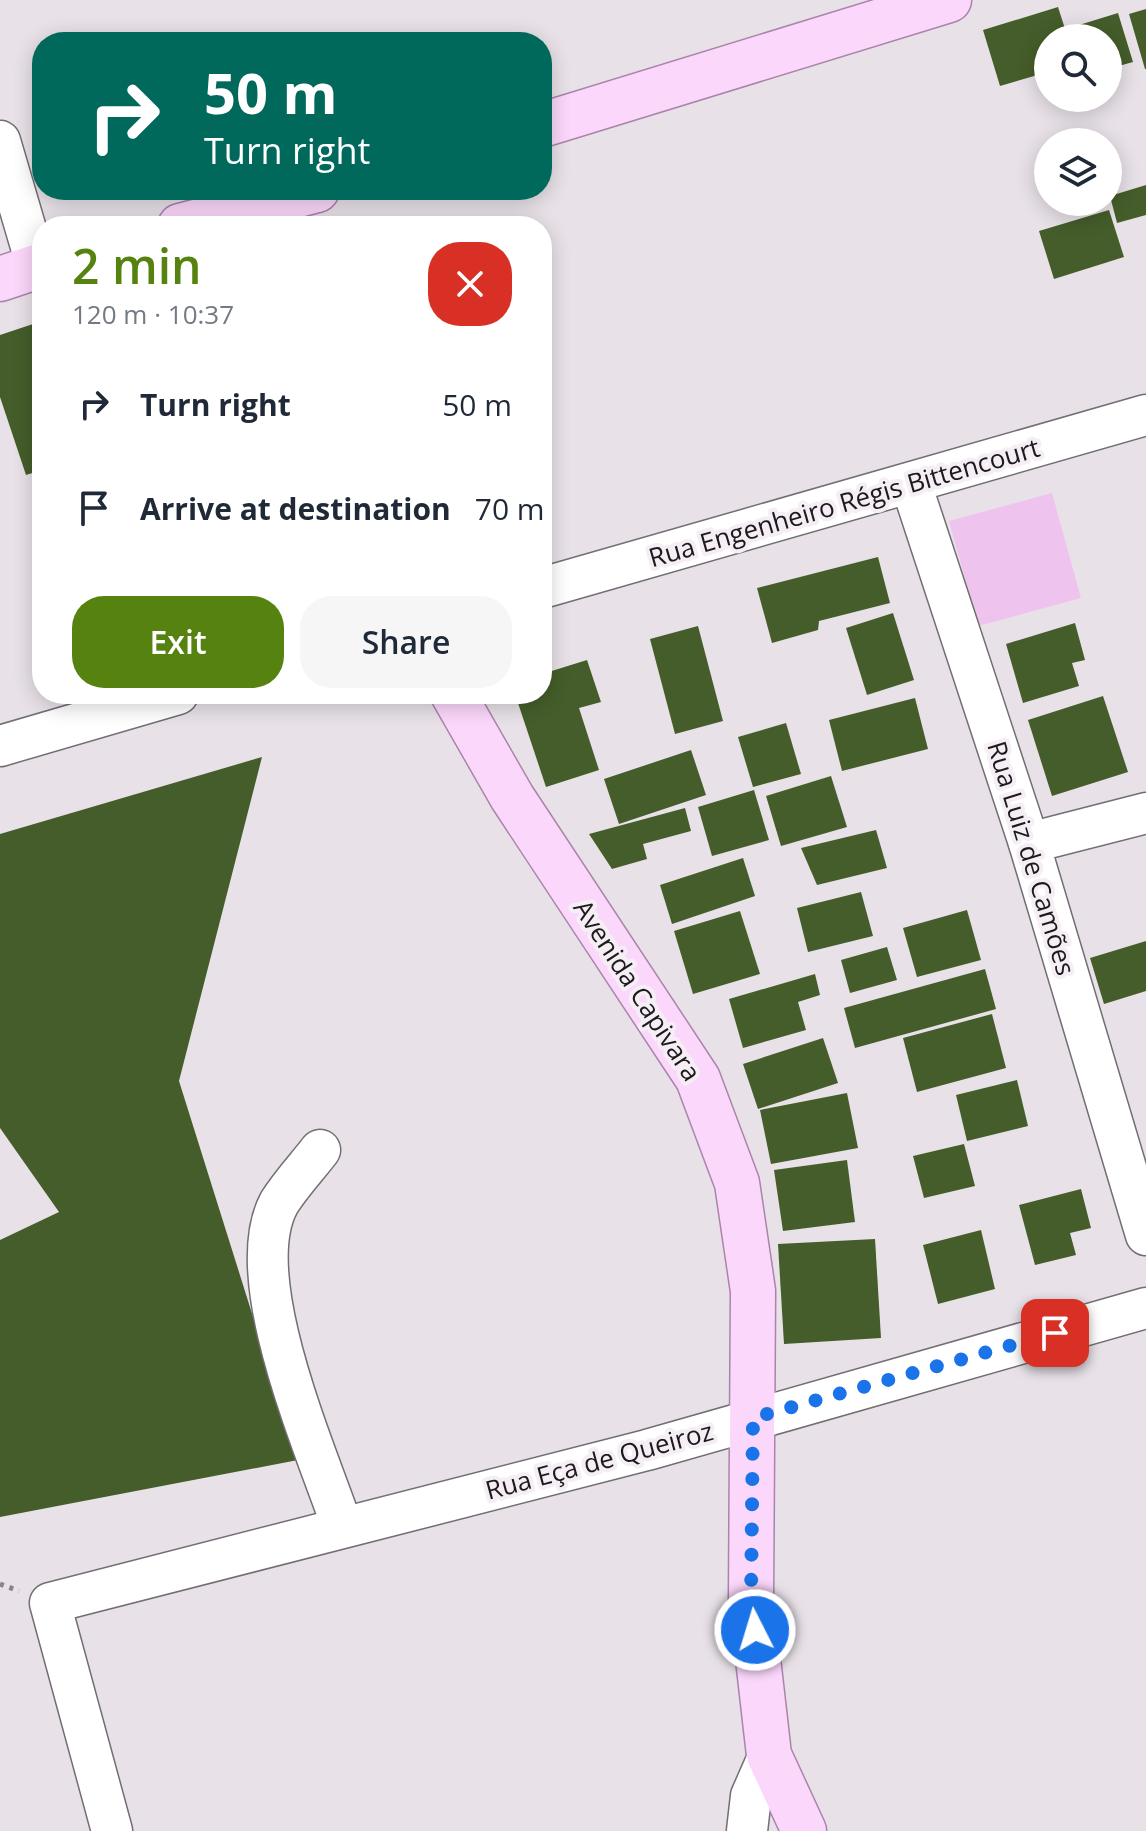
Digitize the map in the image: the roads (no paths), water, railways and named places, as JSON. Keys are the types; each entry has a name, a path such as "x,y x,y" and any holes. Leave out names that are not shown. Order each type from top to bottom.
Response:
{"main road":[{"path":"552,122 949,0"},
{"path":"236,216 303,204"},
{"name":"Avenida Capivara","path":"459,704 512,797 698,1079 737,1183 753,1291 751,1598 769,1755 804,1831"}],"street":[{"path":"0,141 26,270"},
{"name":"Rua Engenheiro Régis Bittencourt","path":"552,585 1146,415"},
{"name":"Rua Luiz de Camões","path":"911,484 1029,843 1146,1235"},
{"path":"0,746 144,704"},
{"path":"1029,843 1146,813"},
{"path":"320,1150 278,1205 269,1245 270,1293 276,1329 342,1526"},
{"name":"Rua Eça de Queiroz","path":"112,1831 50,1603 647,1450 1146,1308"},
{"path":"747,1831 751,1796 769,1755"}]}
